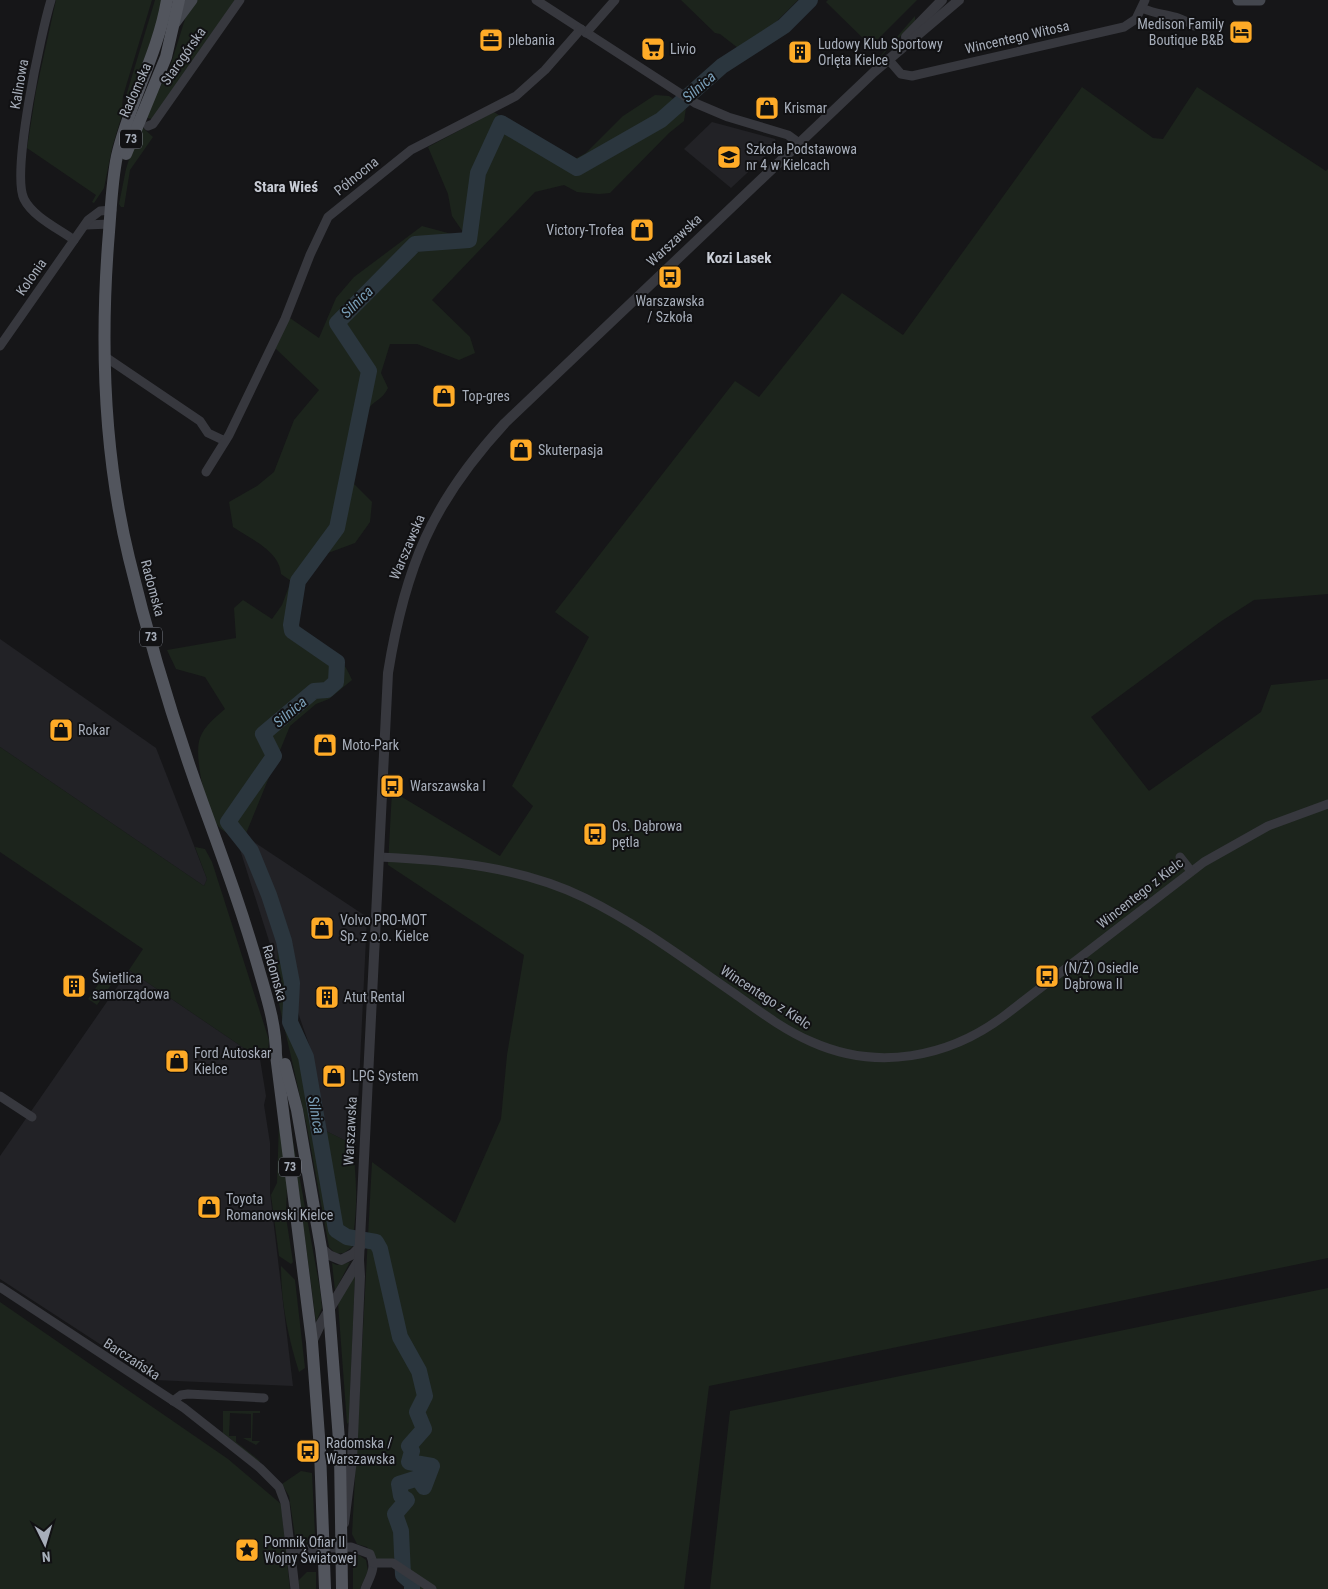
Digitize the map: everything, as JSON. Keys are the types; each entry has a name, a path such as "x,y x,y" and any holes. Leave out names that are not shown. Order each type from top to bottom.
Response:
{"main road":[{"name":"Radomska","path":"167,0 160,30 118,152 106,278 104,356 111,457 130,561 186,754 253,949 276,1036 283,1053 297,1110 321,1248"},
{"name":"Radomska","path":"114,190 134,131 166,57 179,0"},
{"path":"175,23 192,0"},
{"path":"1238,0 1260,0"},
{"name":"Radomska","path":"276,1036 276,1055 312,1342"},
{"name":"73","path":"321,1248 338,1402 343,1529 342,1589"},
{"name":"73","path":"312,1342 324,1526 325,1589"}],"street":[{"name":"Kalinowa","path":"51,0 34,72 20,164 20,181 24,199 31,209 74,240"},
{"name":"Starogórska","path":"148,126 153,124 240,0"},
{"path":"536,0 696,103 728,117 788,135 799,143"},
{"name":"Północna","path":"206,472 225,442 285,318 328,216 411,150 516,96 545,70 615,0"},
{"name":"Warszawska","path":"899,48 906,36 942,0"},
{"name":"Warszawska","path":"343,1529 348,1506 352,1460 360,1276 360,1227 388,673 395,628 407,581 437,513 466,469 505,423 899,48 959,0"},
{"path":"1143,4 1157,14 1179,17 1194,26"},
{"name":"Wincentego Witosa","path":"888,59 901,74 912,76 1124,27 1136,19 1143,4"},
{"name":"Kolonia","path":"0,346 88,220 100,211 112,210"},
{"path":"86,225 110,224"},
{"path":"104,356 200,421 208,433 225,442"},
{"name":"Wincentego z Kielc","path":"379,858 467,864 524,876 567,890 622,917 799,1036 846,1054 884,1058 908,1057 934,1052 958,1044 990,1027 1191,871 1222,850 1268,826 1328,804"},
{"path":"1180,857 1191,871"},
{"path":"0,1096 32,1117"},
{"path":"321,1248 329,1255 341,1260 353,1254 360,1247"},
{"name":"Warszawska","path":"312,1342 359,1260"},
{"name":"Barczańska","path":"0,1287 172,1401 260,1468 279,1487 286,1503 291,1550"},
{"path":"172,1401 181,1395 188,1394 264,1398"},
{"path":"295,1589 291,1550 324,1548 360,1549 370,1554 374,1563 365,1589"},
{"path":"374,1563 393,1563 432,1589"}],"shaded area":[{"path":"56,0 152,0 123,96 121,118 112,148 104,188 94,203 92,202 96,195 27,148 36,91"},
{"path":"155,0 162,0 157,22 125,115 126,96"},
{"path":"196,0 235,0 152,119 147,118 143,128 153,137 130,170 124,207 121,207 119,204 126,169 139,128 169,70 186,16"},
{"path":"681,0 798,0 773,25 738,48 720,34 715,33"},
{"path":"828,0 917,0 871,46 826,2"},
{"path":"915,16 915,21 870,68"},
{"path":"1168,18 1182,23 1151,30 1143,21 1147,19 1160,22 1168,21"},
{"path":"1082,87 1153,138 1163,139 1197,87 1326,171 1328,169 1328,594 1254,600 1220,622 1091,717 1149,791 1261,712 1271,685 1328,679 1328,1258 709,1386 684,1589 407,1589 405,1581 408,1573 379,1561 367,1547 357,1544 352,1534 372,1162 455,1223 501,1119 507,1055 524,955 388,865 392,791 500,856 533,806 512,786 589,637 555,612 735,381 759,397 842,293 903,335"},
{"path":"655,95 669,96 686,108 684,121 669,133 610,193 577,192 564,185 535,192 432,300 470,337 475,353 459,360 417,344 390,344 381,373 388,388 369,408 366,414 357,442 350,480 372,502 370,522 355,543 320,556 299,581 294,631 329,648 342,662 352,680 329,699 316,704 290,726 245,836 237,840 221,829 211,812 206,800 198,758 198,747 204,730 225,709 205,677 176,669 167,650 236,638 234,608 243,600 272,619 282,605 291,581 281,574 275,558 270,552 233,527 229,502 257,486 274,472 294,420 319,390 275,348 287,316 319,338 336,298 354,277 422,226 459,236 463,232 452,216 448,194 428,147 494,112 566,157 575,159 586,153 623,116"},
{"name":"Szkoła Podstawowa nr 4 w Kielcach","path":"712,122 775,139 777,145 731,188 684,149"},
{"path":"0,639 156,748 207,879 204,886 0,747"},
{"path":"0,747 204,886 207,879 195,847 205,849 212,862 269,1040 268,1052 260,1059 129,970 143,949 0,852"},
{"path":"245,836 367,917 356,1146 324,1130 310,1057 312,1053 294,1001 276,963 237,840"},
{"path":"283,944 291,970 296,1021 310,1058 324,1130 356,1146 354,1233 352,1247 344,1253 336,1254 329,1247 307,1127 279,1004 278,948"},
{"path":"129,970 260,1059 266,1096 264,1105 270,1143 270,1193 293,1386 155,1380 0,1279 0,1156"},
{"path":"102,979 111,985 97,1005 88,999"},
{"path":"279,1122 287,1184 286,1217 293,1262 291,1264 279,1256 271,1195 277,1183"},
{"path":"290,1125 320,1289 322,1308 316,1322"},
{"path":"350,1262 335,1291 332,1263 337,1265"},
{"path":"281,1266 295,1280 305,1368 299,1372 286,1320"},
{"path":"355,1275 349,1422 347,1424 338,1303"},
{"path":"1328,1288 1328,1589 710,1589 730,1411"},
{"path":"0,1302 228,1459 281,1504 290,1589 0,1589"},
{"path":"223,1411 260,1411 260,1413 253,1413 252,1441 260,1441 256,1445 243,1438 251,1438 251,1414 230,1413 229,1436 236,1436 236,1442 259,1462 223,1433"},
{"path":"301,1471 312,1473 315,1534 313,1540 309,1543 299,1541 295,1536 289,1496 282,1484"},
{"path":"359,1555 366,1560 368,1571 360,1589 353,1589 353,1556"},
{"path":"307,1572 316,1572 316,1589 300,1589 298,1581"}],"waterway":[{"name":"Silnica","path":"412,1589 412,1583 403,1575 401,1531 395,1514 407,1500 401,1496 399,1484 418,1478 424,1487 432,1466 409,1462 412,1451 409,1446 424,1429 417,1412 425,1396 419,1371 400,1337 380,1249 376,1242 347,1237 336,1230 306,1057 290,1022 292,983 284,941 269,895 251,851 228,822 274,756 263,734 314,691 327,690 336,682 337,662 292,631 291,625 298,581 337,528 369,371 337,323 415,244 469,240 478,173 501,123 577,168 661,120 722,66 784,26 810,0"}],"place":[{"name":"Medison Family Boutique B&B","path":"1241,32"},
{"name":"plebania","path":"491,40"},
{"name":"Livio","path":"653,49"},
{"name":"Ludowy Klub Sportowy Orlęta Kielce","path":"800,52"},
{"name":"Krismar","path":"767,108"},
{"name":"Szkoła Podstawowa nr 4 w Kielcach","path":"729,157"},
{"name":"Victory-Trofea","path":"642,230"},
{"name":"Warszawska / Szkoła","path":"670,277"},
{"name":"Top-gres","path":"444,396"},
{"name":"Skuterpasja","path":"521,450"},
{"name":"Rokar","path":"61,730"},
{"name":"Moto-Park","path":"325,745"},
{"name":"Warszawska I","path":"392,786"},
{"name":"Os. Dąbrowa pętla","path":"595,834"},
{"name":"Volvo PRO-MOT Sp. z o.o. Kielce","path":"322,928"},
{"name":"(N/Ż) Osiedle Dąbrowa II","path":"1047,976"},
{"name":"Świetlica samorządowa","path":"74,986"},
{"name":"Atut Rental","path":"327,997"},
{"name":"Ford Autoskar Kielce","path":"177,1061"},
{"name":"LPG System","path":"334,1076"},
{"name":"Toyota Romanowski Kielce","path":"209,1207"},
{"name":"Radomska / Warszawska","path":"308,1451"},
{"name":"Pomnik Ofiar II Wojny Światowej","path":"247,1550"}],"district":[{"name":"Stara Wieś","path":"286,187"},
{"name":"Kozi Lasek","path":"739,258"}]}
